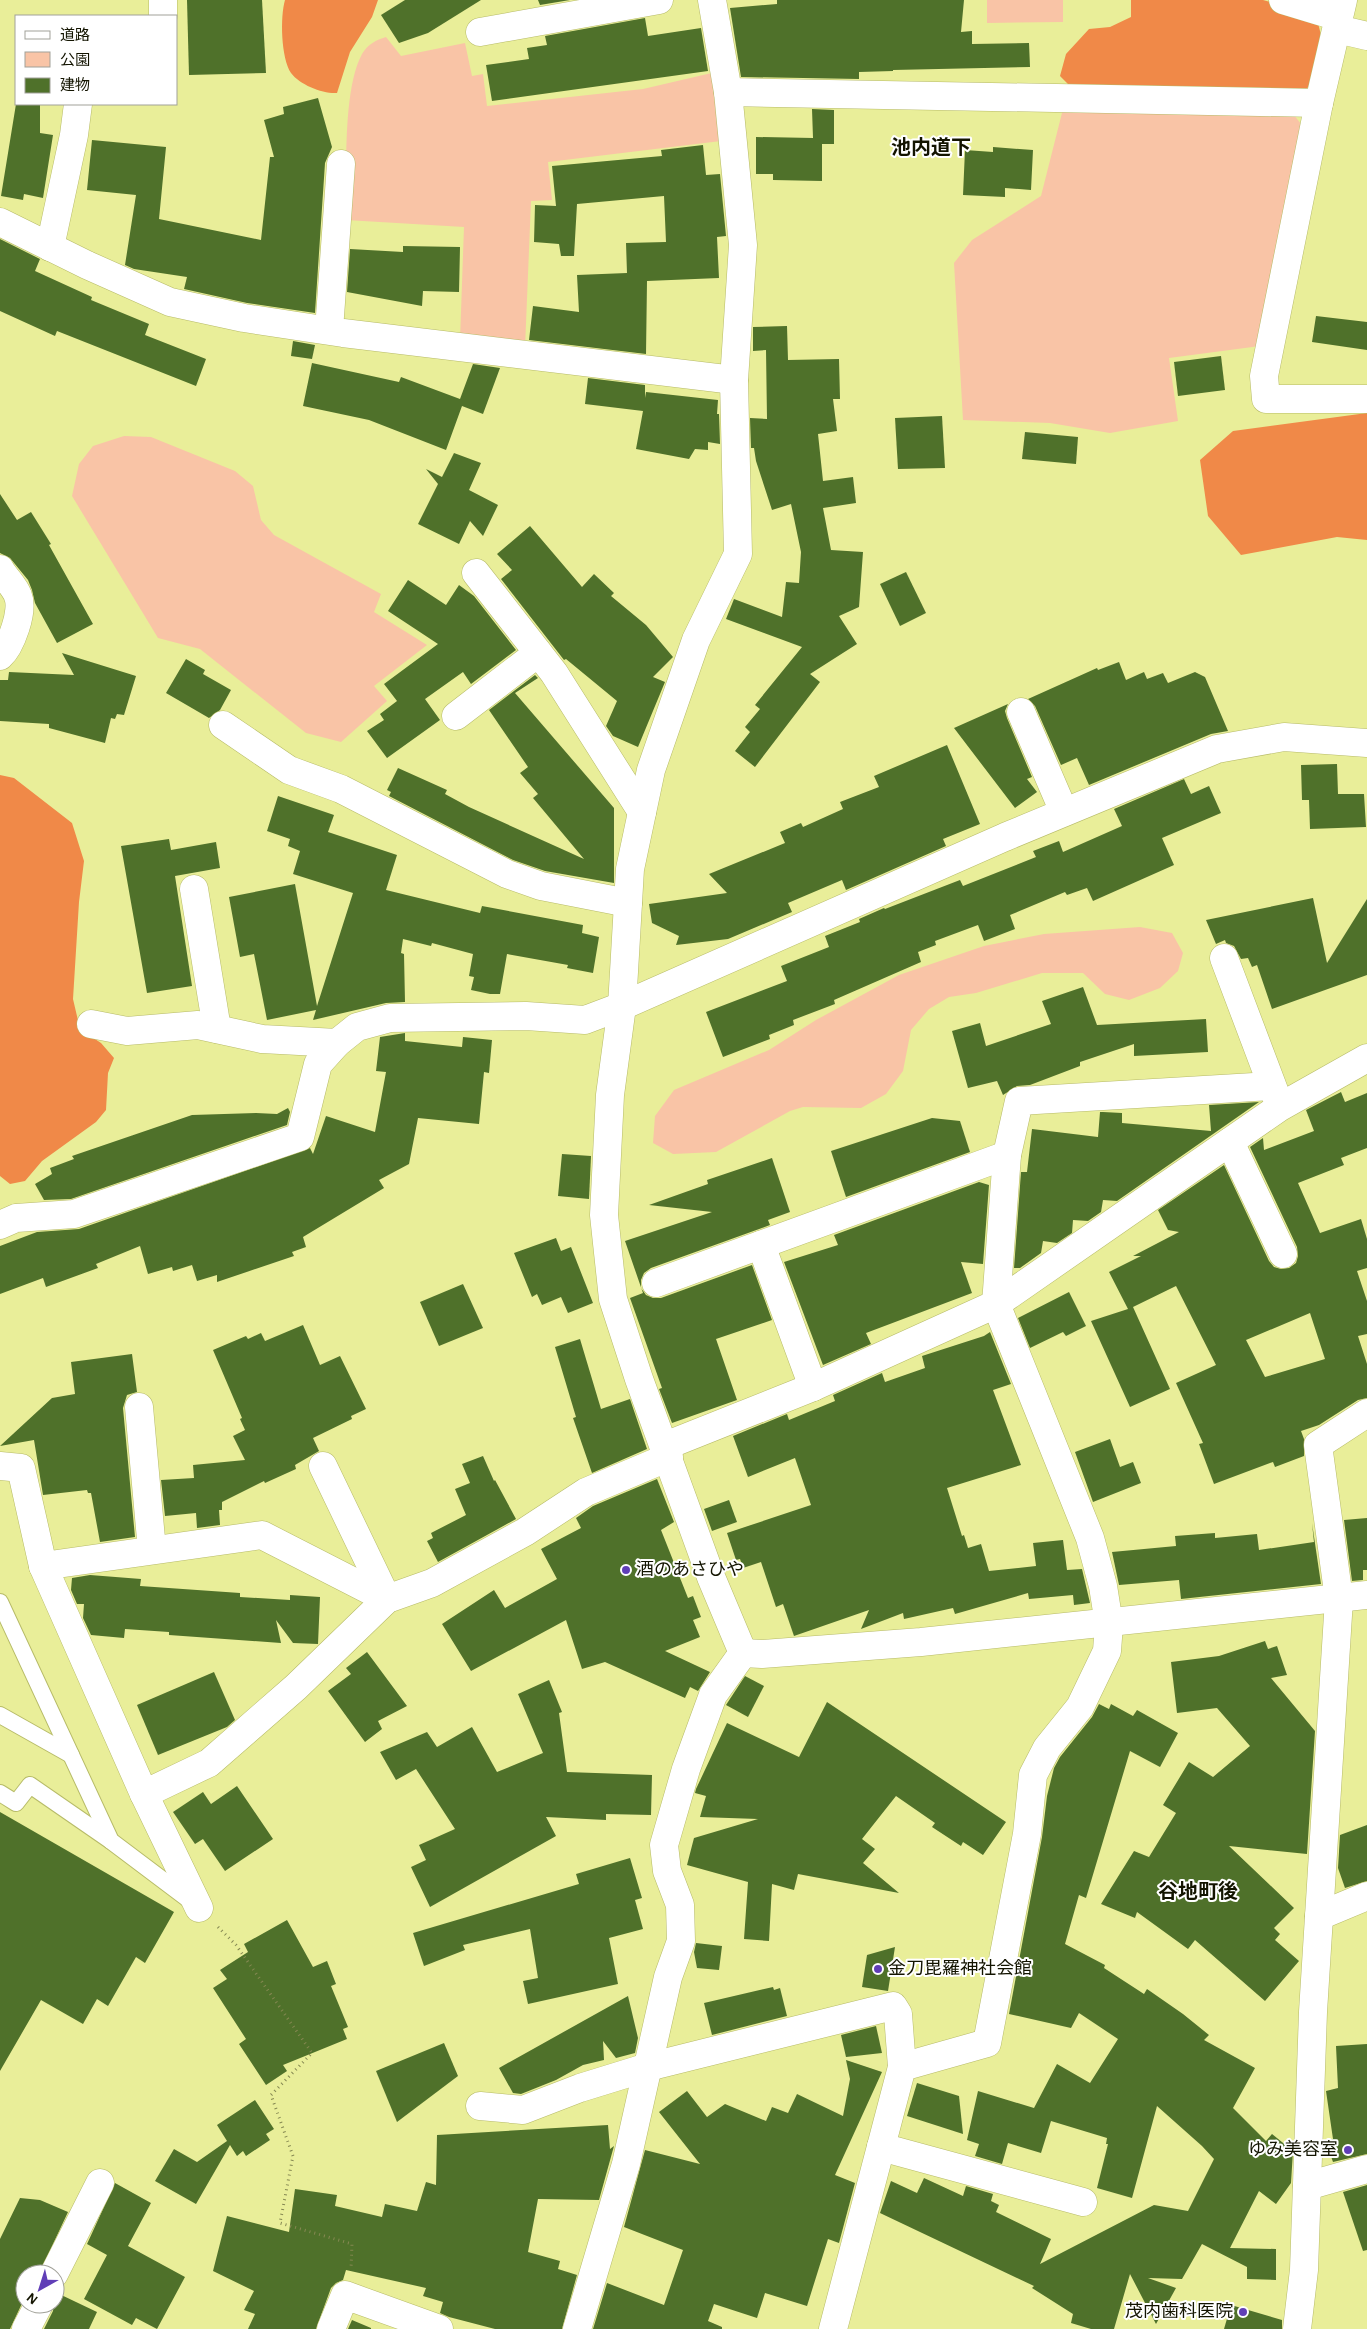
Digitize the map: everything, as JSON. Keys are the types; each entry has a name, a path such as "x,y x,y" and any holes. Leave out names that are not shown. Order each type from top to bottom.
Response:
{"street":[{"path":"163,0 163,15"},
{"path":"480,32 659,0"},
{"path":"712,0 728,92 743,245 734,380 738,554 696,640 651,770 630,869 622,1006 610,1095 604,1215 613,1299 639,1379 711,1577 742,1653"},
{"path":"1283,0 1340,15 1367,36"},
{"path":"1340,15 1319,103 1264,376 1266,400 1367,399"},
{"path":"728,92 1319,103"},
{"path":"50,247 74,135 78,105"},
{"path":"329,330 341,164"},
{"path":"0,222 170,302 244,318 734,380"},
{"path":"0,569 18,597 18,621 5,651 0,656"},
{"path":"476,573 554,673 642,812"},
{"path":"456,716 538,653"},
{"path":"1021,712 1064,812"},
{"path":"223,725 289,770 341,789 507,874 541,886 628,903"},
{"path":"0,1225 16,1218 74,1214 300,1137 318,1064 337,1043 357,1027 390,1018 526,1016 585,1020 622,1006 1064,812 1217,749 1284,737 1367,743"},
{"path":"194,889 217,1029"},
{"path":"1224,958 1276,1097"},
{"path":"92,1024 127,1031 198,1025 262,1039 337,1043"},
{"path":"144,1794 209,1762 296,1687 387,1599 432,1583 525,1532 586,1492 667,1452 996,1304 1230,1142 1276,1097 1367,1058"},
{"path":"902,2067 987,2043 1027,1834 1033,1775 1047,1748 1080,1707 1107,1651 1109,1624 1103,1586 1090,1538 996,1304 1006,1154 1019,1101 1276,1097"},
{"path":"1230,1142 1283,1254"},
{"path":"656,1283 1006,1154"},
{"path":"761,1245 813,1387"},
{"path":"139,1407 152,1550"},
{"path":"1297,2329 1304,2270 1313,2012 1340,1598 1318,1445 1367,1413"},
{"path":"0,1466 21,1468 43,1566 144,1794 199,1908"},
{"path":"323,1466 387,1599"},
{"path":"43,1566 262,1535 387,1599"},
{"path":"742,1653 762,1654 921,1642 1109,1624 1367,1595"},
{"path":"577,2329 626,2164 668,1977 681,1941 680,1905 667,1872 664,1845 686,1769 713,1696 742,1653"},
{"path":"1319,1916 1367,1896"},
{"path":"480,2106 523,2110 580,2088 648,2067 893,2006 898,2014 902,2067 833,2329"},
{"path":"881,2147 1082,2202"},
{"path":"1307,2186 1367,2169"},
{"path":"59,2264 100,2183"},
{"path":"331,2329 345,2295 438,2329"},
{"path":"26,2329 34,2314"}],"lane":[{"path":"0,1602 111,1841"},
{"path":"0,1715 71,1756"},
{"path":"0,1793 16,1803 30,1785 111,1841 199,1908"}],"path":[{"path":"199,1908 236,1944 312,2053 272,2095 293,2156 280,2223 352,2244 349,2297"}],"green space":[{"path":"987,0 1063,0 1063,22 987,23"},
{"path":"386,37 401,56 465,43 472,76 483,74 487,106 643,89 716,72 721,141 548,162 552,200 531,201 525,348 460,340 464,227 346,220 346,158 351,90 362,54 372,43"},
{"path":"1063,109 1294,115 1301,124 1260,346 1169,358 1178,421 1110,433 1050,423 963,420 954,263 972,240 1041,196"},
{"path":"124,436 151,437 235,471 253,486 261,520 274,535 381,594 374,612 427,645 374,686 387,701 341,742 306,733 200,649 158,638 72,496 79,464 93,446"},
{"path":"1140,927 1172,933 1183,953 1178,971 1160,988 1129,1000 1105,994 1083,973 1042,973 976,993 949,997 929,1009 911,1030 903,1071 886,1094 861,1108 803,1107 790,1111 716,1152 673,1154 653,1143 655,1116 674,1090 769,1050 816,1020 899,975 984,946 1044,934"}],"shaded area":[{"path":"285,0 378,0 372,17 350,52 337,93 312,88 291,73 285,58 282,37 282,16"},
{"path":"1131,0 1263,0 1293,8 1317,19 1322,39 1315,79 1304,92 1074,90 1060,76 1066,54 1089,29 1110,27 1131,17"},
{"path":"1367,413 1367,540 1337,537 1241,555 1208,516 1200,460 1233,431"},
{"path":"0,775 14,778 72,823 84,861 79,902 73,999 80,1029 101,1043 114,1058 108,1073 106,1110 96,1122 42,1161 25,1181 10,1184 0,1176"}],"building":[{"path":"187,0 262,0 266,73 189,75"},
{"path":"405,0 481,0 428,33 399,43 381,15"},
{"path":"538,0 570,0 540,5"},
{"path":"777,0 964,0 961,32 972,31 972,44 1029,43 1030,67 859,72 859,79 741,77 730,8 777,4"},
{"path":"645,18 648,36 701,28 708,71 492,101 486,65 529,59 527,48 547,45 545,36"},
{"path":"318,98 332,147 325,163 315,313 247,303 184,289 187,277 134,269 125,265 136,195 87,190 92,140 166,147 159,219 261,240 270,157 274,157 264,120 284,114 283,107"},
{"path":"16,105 40,105 40,133 53,135 43,198 24,194 23,200 1,196"},
{"path":"812,109 834,110 834,144 822,144 822,181 773,180 773,174 756,174 756,137 813,138"},
{"path":"703,145 706,175 720,174 726,236 717,237 719,278 647,281 646,354 529,340 533,306 579,312 577,275 627,273 626,243 666,242 664,196 577,204 574,256 561,256 559,244 534,242 535,205 556,206 552,166 662,156 661,150"},
{"path":"993,147 1033,150 1031,190 1005,188 1005,197 963,195 965,150 993,152"},
{"path":"0,239 40,259 35,271 92,297 91,300 149,324 145,335 206,359 196,386 57,331 55,336 0,311"},
{"path":"403,246 460,247 459,292 423,291 422,306 347,292 350,249 403,252"},
{"path":"1316,316 1367,322 1367,350 1312,342"},
{"path":"787,326 788,360 839,359 840,399 833,399 837,431 818,434 823,481 853,477 856,503 823,508 831,550 863,552 859,607 839,616 857,644 810,674 820,682 755,767 735,751 750,732 745,727 760,709 755,705 802,647 726,619 734,599 782,617 786,582 799,583 801,552 791,504 772,510 756,461 754,448 751,448 750,418 767,419 766,350 753,351 753,327"},
{"path":"293,341 315,345 312,359 291,356"},
{"path":"1221,356 1225,390 1178,396 1174,362"},
{"path":"312,363 399,382 401,377 460,399 473,364 500,368 483,414 462,406 446,450 369,420 303,406"},
{"path":"588,378 645,385 645,398 646,392 718,400 717,414 719,414 720,444 708,442 708,450 695,449 689,459 636,449 643,411 585,404"},
{"path":"942,416 945,468 898,469 895,418"},
{"path":"1025,432 1078,437 1076,464 1022,459"},
{"path":"454,453 481,463 469,490 498,505 483,536 470,521 459,544 418,524 438,484 426,469 442,477"},
{"path":"0,494 17,520 31,512 51,544 49,545 93,624 57,643 35,603 28,580 10,558 0,553"},
{"path":"530,526 582,587 594,574 614,593 611,596 646,625 673,657 653,677 665,682 638,747 613,736 606,726 617,701 566,659 564,660 501,579 512,570 497,554"},
{"path":"906,572 926,613 900,626 880,584"},
{"path":"408,580 446,605 459,585 474,596 516,650 471,684 463,672 425,699 440,720 387,758 367,731 384,720 380,714 397,701 384,684 438,644 388,611"},
{"path":"62,653 136,676 124,715 117,714 115,719 111,718 105,743 49,728 49,724 0,721 0,680 8,680 9,672 74,675"},
{"path":"186,659 205,670 203,674 231,690 220,710 209,718 166,693"},
{"path":"1119,662 1126,680 1144,672 1147,679 1163,673 1168,683 1195,672 1205,677 1228,731 1211,734 1089,785 1077,758 1061,765 1035,706 1028,699 1097,668 1098,670"},
{"path":"535,675 538,678 515,693 614,808 614,883 545,871 513,860 389,796 391,792 387,790 398,768 447,790 445,794 469,807 584,859 533,798 538,794 520,773 528,767 489,710"},
{"path":"1008,704 1005,711 1007,718 1032,777 1027,779 1037,792 1015,808 954,728"},
{"path":"947,745 980,824 943,839 946,846 846,890 842,880 788,903 792,912 728,939 676,945 679,936 652,923 649,904 727,893 709,874 785,843 780,832 801,823 803,827 843,809 840,802 879,787 874,776"},
{"path":"1337,764 1338,794 1364,794 1366,827 1310,829 1309,800 1302,800 1301,765"},
{"path":"1184,779 1191,794 1209,786 1221,813 1162,838 1174,865 1093,901 1087,888 1067,895 1065,892 1010,915 1015,929 984,941 978,925 935,941 936,945 918,952 921,962 834,1000 835,1004 793,1020 794,1025 769,1035 770,1039 723,1057 706,1012 787,981 781,966 829,947 825,936 860,922 859,919 884,908 960,880 963,886 1036,857 1033,851 1059,841 1063,852 1122,826 1114,809"},
{"path":"278,796 334,815 328,832 397,855 386,890 480,913 482,906 583,925 582,933 599,937 593,973 567,968 568,965 507,954 500,994 490,994 471,990 474,977 469,976 473,954 432,943 431,946 403,939 401,953 404,954 405,1002 386,1003 313,1020 316,1010 267,1020 254,954 240,957 229,897 295,884 317,1006 353,893 293,874 300,851 288,846 290,839 267,831"},
{"path":"169,839 171,850 216,842 220,868 175,876 192,986 147,993 121,846"},
{"path":"1313,898 1327,963 1367,899 1367,975 1272,1009 1257,965 1252,967 1248,958 1241,959 1234,946 1226,943 1225,940 1216,944 1206,920"},
{"path":"1083,987 1097,1025 1206,1019 1208,1052 1134,1056 1134,1044 1080,1062 1080,1066 1030,1085 1017,1086 1003,1095 997,1081 968,1088 952,1031 980,1023 986,1046 1051,1024 1042,1001"},
{"path":"405,1033 405,1041 462,1047 463,1037 492,1040 489,1073 484,1072 479,1124 418,1118 409,1164 379,1180 384,1188 303,1237 306,1247 292,1252 294,1256 217,1282 217,1275 197,1281 192,1265 173,1271 172,1267 148,1274 140,1246 96,1264 98,1268 46,1287 43,1278 0,1294 0,1246 37,1232 79,1229 310,1148 313,1154 326,1116 375,1132 386,1072 376,1071 380,1037"},
{"path":"1341,1092 1345,1102 1367,1093 1367,1148 1341,1158 1344,1165 1298,1183 1320,1233 1361,1219 1367,1239 1367,1268 1357,1271 1367,1301 1367,1334 1358,1336 1367,1364 1367,1398 1358,1400 1319,1425 1301,1431 1304,1439 1304,1456 1275,1467 1273,1462 1214,1484 1199,1444 1203,1443 1176,1383 1216,1365 1176,1286 1133,1307 1170,1389 1130,1407 1091,1321 1128,1309 1109,1272 1141,1256 1133,1256 1179,1232 1168,1230 1158,1210 1224,1165 1269,1261 1274,1267 1281,1269 1289,1268 1296,1263 1298,1256 1297,1247 1250,1147 1263,1138 1264,1150 1314,1131 1306,1110","holes":["1310,1313 1325,1359 1265,1377 1246,1340"]},
{"path":"1259,1102 1117,1201 1103,1200 1101,1212 1088,1221 1073,1220 1072,1233 1057,1243 1043,1241 1041,1253 1020,1268 1014,1268 1021,1172 1027,1172 1032,1129 1098,1137 1100,1112 1103,1112 1122,1113 1122,1123 1211,1131 1209,1105"},
{"path":"288,1108 290,1112 287,1125 71,1199 44,1200 35,1184 52,1174 50,1168 74,1159 72,1156 192,1115 277,1114"},
{"path":"932,1118 960,1121 970,1152 846,1197 831,1151"},
{"path":"562,1154 591,1156 589,1199 558,1196"},
{"path":"772,1158 790,1212 768,1220 770,1225 651,1268 644,1273 641,1287 625,1241 712,1212 649,1205 708,1184 707,1180"},
{"path":"979,1182 989,1185 983,1264 961,1262 972,1293 866,1333 871,1344 823,1365 784,1262 838,1245 834,1235"},
{"path":"556,1238 561,1251 571,1247 593,1303 568,1313 561,1297 542,1305 537,1294 532,1297 514,1253"},
{"path":"752,1265 772,1320 716,1339 737,1400 672,1423 659,1389 662,1388 630,1298 643,1293 642,1289 646,1295 653,1298 661,1298"},
{"path":"463,1284 483,1328 439,1346 420,1302"},
{"path":"1069,1292 1086,1326 1066,1336 1063,1332 1030,1348 1018,1318"},
{"path":"303,1325 320,1365 340,1356 366,1409 351,1416 352,1419 313,1438 319,1451 295,1465 296,1469 265,1483 264,1481 222,1502 222,1510 219,1510 220,1525 197,1528 196,1513 165,1516 161,1480 194,1478 193,1465 245,1460 233,1436 245,1430 240,1419 242,1418 213,1350 246,1336 248,1339 261,1333 265,1341"},
{"path":"990,1332 1011,1384 993,1390 1021,1465 947,1488 962,1536 964,1535 968,1548 981,1544 989,1571 1036,1566 1033,1543 1063,1540 1067,1570 1082,1569 1090,1603 1074,1605 1073,1595 1029,1599 1028,1593 955,1614 953,1608 904,1619 903,1613 861,1629 869,1610 794,1636 783,1604 776,1607 761,1562 743,1568 740,1559 736,1560 727,1533 811,1505 795,1458 748,1477 733,1436 787,1414 789,1420 835,1401 833,1395 882,1373 885,1382 925,1368 922,1356 984,1336"},
{"path":"580,1339 601,1409 630,1399 647,1449 592,1473 573,1418 576,1417 555,1347"},
{"path":"132,1354 137,1392 127,1395 123,1408 135,1537 100,1542 91,1493 88,1493 87,1490 43,1495 34,1440 0,1446 52,1398 75,1394 71,1362"},
{"path":"1110,1439 1120,1467 1133,1462 1141,1483 1093,1502 1075,1452"},
{"path":"483,1456 494,1481 516,1519 438,1562 427,1541 433,1538 431,1533 466,1515 455,1489 470,1483 462,1464"},
{"path":"657,1479 674,1522 661,1530 688,1598 693,1596 701,1617 693,1620 700,1637 665,1651 710,1672 698,1691 690,1687 685,1698 605,1662 582,1669 566,1620 471,1671 442,1624 494,1590 505,1608 557,1579 541,1549 581,1528 576,1518 593,1506"},
{"path":"729,1500 737,1522 712,1531 704,1509"},
{"path":"1367,1518 1367,1570 1363,1570 1363,1580 1352,1581 1344,1520"},
{"path":"1312,1523 1321,1584 1181,1599 1179,1580 1119,1585 1112,1552 1176,1546 1175,1536 1215,1533 1215,1538 1257,1534 1259,1550 1314,1542"},
{"path":"90,1575 141,1579 140,1586 240,1593 240,1597 290,1600 290,1595 320,1597 318,1644 293,1643 276,1620 281,1643 169,1635 169,1632 125,1629 124,1638 91,1635 83,1618 84,1604 77,1604 71,1590 72,1578"},
{"path":"1265,1641 1268,1649 1277,1646 1287,1675 1271,1678 1315,1731 1307,1854 1229,1846 1294,1908 1274,1928 1280,1934 1275,1940 1299,1961 1265,2001 1195,1940 1188,1949 1137,1912 1135,1918 1101,1904 1134,1851 1149,1857 1176,1813 1163,1805 1189,1762 1213,1777 1250,1746 1217,1708 1177,1713 1171,1662 1219,1656"},
{"path":"367,1652 407,1706 378,1721 382,1729 365,1742 328,1691 351,1674 346,1668"},
{"path":"214,1672 235,1720 227,1727 158,1755 137,1705"},
{"path":"745,1676 764,1686 748,1717 726,1705"},
{"path":"549,1680 562,1712 559,1713 567,1772 652,1775 651,1815 606,1814 606,1820 546,1817 556,1836 430,1907 411,1867 426,1860 419,1845 455,1829 416,1769 396,1780 380,1752 427,1732 437,1747 472,1727 497,1772 543,1753 518,1694"},
{"path":"827,1702 1006,1822 983,1855 963,1842 961,1846 932,1827 935,1823 896,1796 862,1839 875,1849 863,1863 899,1893 798,1874 794,1890 772,1884 769,1941 744,1939 748,1882 687,1865 694,1838 758,1819 700,1817 706,1796 695,1793 696,1789 727,1723 799,1757"},
{"path":"1099,1704 1109,1709 1111,1704 1133,1716 1137,1710 1178,1733 1160,1767 1130,1751 1086,1898 1079,1895 1065,1944 1105,1965 1104,1968 1144,1994 1147,1989 1209,2035 1204,2040 1255,2068 1233,2108 1266,2141 1272,2134 1293,2151 1291,2183 1276,2204 1259,2191 1230,2248 1276,2249 1276,2280 1247,2279 1247,2267 1202,2244 1182,2279 1148,2278 1176,2288 1156,2324 1130,2274 1114,2329 1091,2329 1071,2323 1073,2314 1032,2288 1034,2286 880,2213 891,2181 917,2193 924,2178 963,2196 966,2186 993,2194 991,2201 999,2205 996,2212 1051,2239 1040,2264 1154,2205 1188,2211 1214,2159 1157,2106 1132,2198 1097,2188 1108,2144 1106,2144 1107,2138 1051,2121 1041,2153 1008,2143 1002,2164 975,2156 979,2144 967,2140 978,2091 1034,2108 1057,2064 1090,2083 1118,2039 1079,2013 1071,2028 1009,2014 1042,1837 1047,1796 1054,1768 1060,1757 1092,1717"},
{"path":"237,1786 273,1839 225,1871 203,1839 195,1844 173,1812 203,1792 211,1804"},
{"path":"0,1812 174,1912 145,1963 136,1957 108,2006 97,1999 83,2024 41,2000 0,2071"},
{"path":"1367,1825 1367,1881 1345,1888 1338,1868 1340,1835"},
{"path":"630,1858 642,1898 635,1900 643,1929 609,1938 618,1984 528,2004 523,1981 538,1978 530,1929 463,1945 465,1950 424,1966 413,1933 579,1884 576,1874"},
{"path":"287,1920 313,1967 327,1961 336,1984 331,1986 348,2027 343,2029 347,2039 283,2065 287,2071 266,2085 239,2044 246,2039 213,1988 227,1979 220,1970 248,1952 244,1944"},
{"path":"696,1943 722,1946 719,1970 697,1968 694,1952"},
{"name":"金刀毘羅神社会館","path":"895,1947 888,1991 862,1987 867,1955"},
{"path":"773,1987 774,1990 780,1988 787,2016 712,2035 704,2003"},
{"path":"628,1996 638,2038 635,2053 616,2058 603,2041 604,2060 583,2065 556,2080 521,2094 513,2093 499,2068"},
{"path":"876,2026 882,2053 846,2057 841,2035"},
{"path":"444,2043 458,2076 397,2122 376,2071"},
{"path":"1367,2044 1367,2154 1333,2162 1326,2142 1333,2139 1326,2091 1338,2088 1336,2046"},
{"path":"846,2060 882,2072 835,2175 855,2183 839,2243 828,2239 807,2306 765,2293 757,2318 714,2304 708,2321 722,2327 722,2329 593,2329 607,2283 664,2305 683,2250 624,2227 645,2150 700,2164 659,2112 687,2091 707,2117 725,2104 766,2121 772,2107 788,2113 797,2094 843,2116 850,2079"},
{"path":"917,2083 959,2096 963,2134 907,2116"},
{"path":"255,2100 274,2129 266,2134 270,2140 246,2156 243,2151 237,2156 230,2145 196,2204 155,2181 174,2149 197,2162 227,2141 217,2125"},
{"path":"608,2125 610,2149 614,2146 599,2200 538,2199 528,2252 560,2261 558,2269 577,2275 562,2329 495,2329 449,2317 440,2313 443,2302 423,2296 426,2288 346,2270 343,2280 331,2288 316,2329 248,2329 255,2314 244,2310 254,2291 213,2271 227,2216 289,2232 295,2189 337,2195 335,2206 382,2217 385,2204 417,2211 426,2182 436,2185 437,2135"},
{"path":"115,2183 151,2203 128,2246 185,2277 157,2329 136,2318 132,2325 84,2299 107,2255 87,2244"},
{"path":"1367,2185 1367,2250 1363,2251 1343,2192"},
{"path":"20,2198 40,2200 68,2212 44,2264 15,2264 15,2314 17,2314 10,2329 0,2329 0,2239"},
{"path":"65,2297 97,2312 89,2329 44,2329 52,2314 65,2314"},
{"name":"茂内歯科医院","path":"1231,2305 1282,2320 1282,2329 1224,2329"},
{"path":"352,2320 371,2328 371,2329 348,2329"}],"place":[{"name":"酒のあさひや","path":"626,1570"},
{"name":"金刀毘羅神社会館","path":"878,1969"},
{"name":"ゆみ美容室","path":"1348,2150"},
{"name":"茂内歯科医院","path":"1243,2312"}],"district":[{"name":"池内道下","path":"931,148"},
{"name":"谷地町後","path":"1198,1892"}]}
